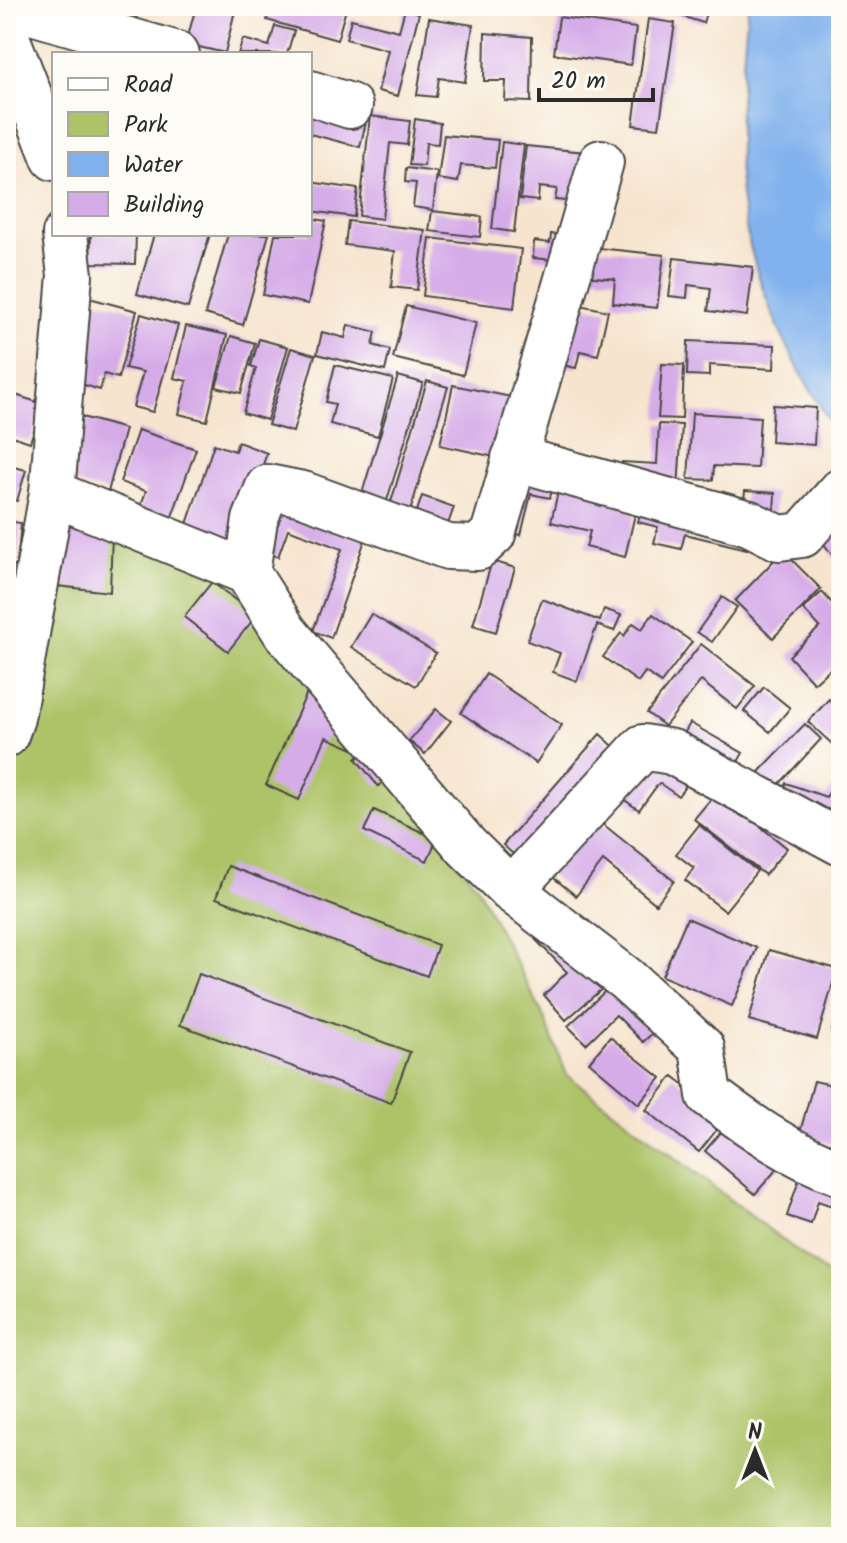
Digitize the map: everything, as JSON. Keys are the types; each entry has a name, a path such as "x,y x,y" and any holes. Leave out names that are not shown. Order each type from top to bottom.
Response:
{"street":[{"path":"11,6 170,52"},
{"path":"6,35 52,153"},
{"path":"247,572 255,520 268,487 303,494 448,547 478,548 493,534 601,162"},
{"path":"6,735 12,718 52,493 70,275 65,236"},
{"path":"514,458 749,523 779,538 802,535 841,491"},
{"path":"52,493 247,572 285,632 467,847 511,890 626,979 702,1048 709,1095 750,1126 818,1165 841,1173"},
{"path":"511,890 643,747 672,752 841,843"}],"green space":[{"path":"58,506 233,583 476,885 542,1013 567,1075 839,1283 841,1537 6,1537 6,684"}],"water":[{"path":"748,6 836,6 833,116 841,181 841,438 785,343 770,309 748,239 742,203 739,146"}],"building":[{"path":"99,6 139,6 134,29 95,20"},
{"path":"196,6 236,6 225,52 186,44"},
{"path":"271,6 347,6 337,40 267,20"},
{"path":"651,6 708,6 703,23"},
{"path":"405,9 419,13 398,96 378,91 388,50 346,39 351,19 399,31"},
{"path":"559,17 636,28 631,65 554,54"},
{"path":"429,18 473,25 465,82 439,78 436,97 417,95"},
{"path":"648,19 675,23 659,128 633,125"},
{"path":"275,26 294,31 288,52 239,52 243,39 269,46"},
{"path":"485,33 532,37 531,102 505,101 506,81 484,81"},
{"path":"312,100 368,114 360,147 312,135"},
{"path":"370,116 410,121 407,145 390,143 382,219 359,216"},
{"path":"415,119 440,123 438,144 426,143 424,166 409,165"},
{"path":"444,135 498,140 495,168 461,165 458,182 438,179"},
{"path":"502,142 524,145 514,232 492,229"},
{"path":"526,146 585,152 579,202 555,200 557,189 539,187 538,201 520,199"},
{"path":"406,168 437,172 433,210 413,207 416,183 405,182"},
{"path":"312,182 358,189 354,217 312,211"},
{"path":"432,211 482,217 480,237 429,231"},
{"path":"312,218 326,221 308,304 263,295 275,236 312,236"},
{"path":"348,221 425,230 417,290 391,287 395,251 345,245"},
{"path":"551,234 566,236 564,261 533,258 534,241 550,243"},
{"path":"91,236 136,236 135,264 90,263"},
{"path":"153,236 209,236 188,308 137,294"},
{"path":"227,236 268,236 243,325 205,314"},
{"path":"430,238 521,249 514,308 423,296"},
{"path":"588,247 664,255 657,308 613,303 615,279 585,276"},
{"path":"674,258 753,267 747,316 708,311 711,288 688,285 687,298 669,296"},
{"path":"82,296 137,311 118,378 104,374 100,390 66,379"},
{"path":"566,302 608,311 598,355 580,351 576,368 553,363"},
{"path":"406,306 476,323 463,375 393,358"},
{"path":"141,314 178,325 153,412 133,407 143,372 125,368"},
{"path":"348,325 376,332 373,345 390,350 385,371 317,354 322,332 345,338"},
{"path":"186,326 227,335 207,421 179,414 187,381 174,378"},
{"path":"231,336 255,343 241,393 216,387"},
{"path":"259,339 288,347 267,420 243,413 256,368 251,366"},
{"path":"688,341 775,345 774,369 709,365 709,376 687,375"},
{"path":"291,348 315,355 293,432 268,425"},
{"path":"662,364 684,365 682,419 658,418"},
{"path":"335,365 393,379 378,436 330,424 335,404 326,402"},
{"path":"398,376 423,383 384,510 359,503"},
{"path":"427,381 448,387 409,515 389,509"},
{"path":"453,385 516,398 504,459 440,445"},
{"path":"6,392 43,404 30,442 6,434"},
{"path":"773,405 816,408 814,445 771,442"},
{"path":"68,413 125,429 108,492 64,480"},
{"path":"692,413 760,417 757,468 714,466 713,480 688,479"},
{"path":"659,424 682,425 678,489 621,474 622,462 657,464"},
{"path":"138,430 196,449 169,525 138,514 146,491 120,482"},
{"path":"238,442 267,453 235,544 186,527 214,444 235,451"},
{"path":"6,465 26,470 17,501 6,498"},
{"path":"516,467 555,477 550,498 531,494 521,535 501,529"},
{"path":"561,479 639,497 625,557 586,547 590,531 551,522"},
{"path":"745,491 775,493 774,513 743,510"},
{"path":"422,496 454,507 448,524 416,514"},
{"path":"279,500 368,531 331,638 313,631 342,549 288,529 278,557 262,551"},
{"path":"644,502 752,529 747,549 685,534 681,549 654,543 658,527 638,522"},
{"path":"841,503 841,554 835,559 811,526"},
{"path":"66,517 112,533 110,592 57,586"},
{"path":"6,521 21,523 17,566 6,565"},
{"path":"783,551 821,589 773,638 735,601"},
{"path":"492,561 515,568 496,632 473,625"},
{"path":"212,582 256,616 228,651 184,617"},
{"path":"822,592 841,613 841,659 814,683 789,656 820,627 803,609"},
{"path":"722,597 737,607 712,642 697,632"},
{"path":"542,599 600,621 604,609 621,615 614,631 597,625 577,681 553,672 560,653 527,641"},
{"path":"371,614 436,653 416,686 351,647"},
{"path":"653,614 692,642 661,683 645,672 638,682 603,657 621,633 624,636 633,623 642,629"},
{"path":"701,644 755,686 737,709 701,681 665,726 647,713"},
{"path":"486,674 562,725 536,763 461,713"},
{"path":"312,681 358,751 326,737 299,800 266,785"},
{"path":"764,687 790,708 770,732 744,711"},
{"path":"829,699 841,710 841,752 808,722"},
{"path":"436,709 451,721 425,754 409,741"},
{"path":"690,723 743,753 731,774 678,745"},
{"path":"805,724 821,739 773,791 756,775"},
{"path":"600,734 621,753 523,863 503,845"},
{"path":"369,748 392,775 378,786 356,759"},
{"path":"642,759 691,779 678,796 659,783 639,810 616,794"},
{"path":"837,780 841,782 841,806 837,812 782,795 786,783 826,797"},
{"path":"714,795 743,817 745,814 787,848 765,875 694,819"},
{"path":"374,810 437,839 427,861 364,831"},
{"path":"594,817 674,881 656,904 603,861 576,896 548,873"},
{"path":"699,825 757,871 725,911 685,880 694,868 676,854"},
{"path":"228,866 438,945 427,976 216,898"},
{"path":"687,918 757,948 732,1006 662,976"},
{"path":"550,925 611,981 566,1020 544,995 567,972 535,939"},
{"path":"769,950 837,969 817,1039 749,1020"},
{"path":"199,974 410,1052 391,1103 180,1025"},
{"path":"616,981 659,1027 643,1042 616,1015 586,1044 568,1026"},
{"path":"841,999 841,1032 832,1030"},
{"path":"610,1037 661,1078 639,1104 589,1062"},
{"path":"673,1076 726,1118 699,1152 646,1110"},
{"path":"814,1081 841,1087 841,1146 799,1136"},
{"path":"733,1118 784,1161 755,1194 705,1151"},
{"path":"802,1170 841,1182 841,1209 818,1201 811,1224 787,1216"}]}
